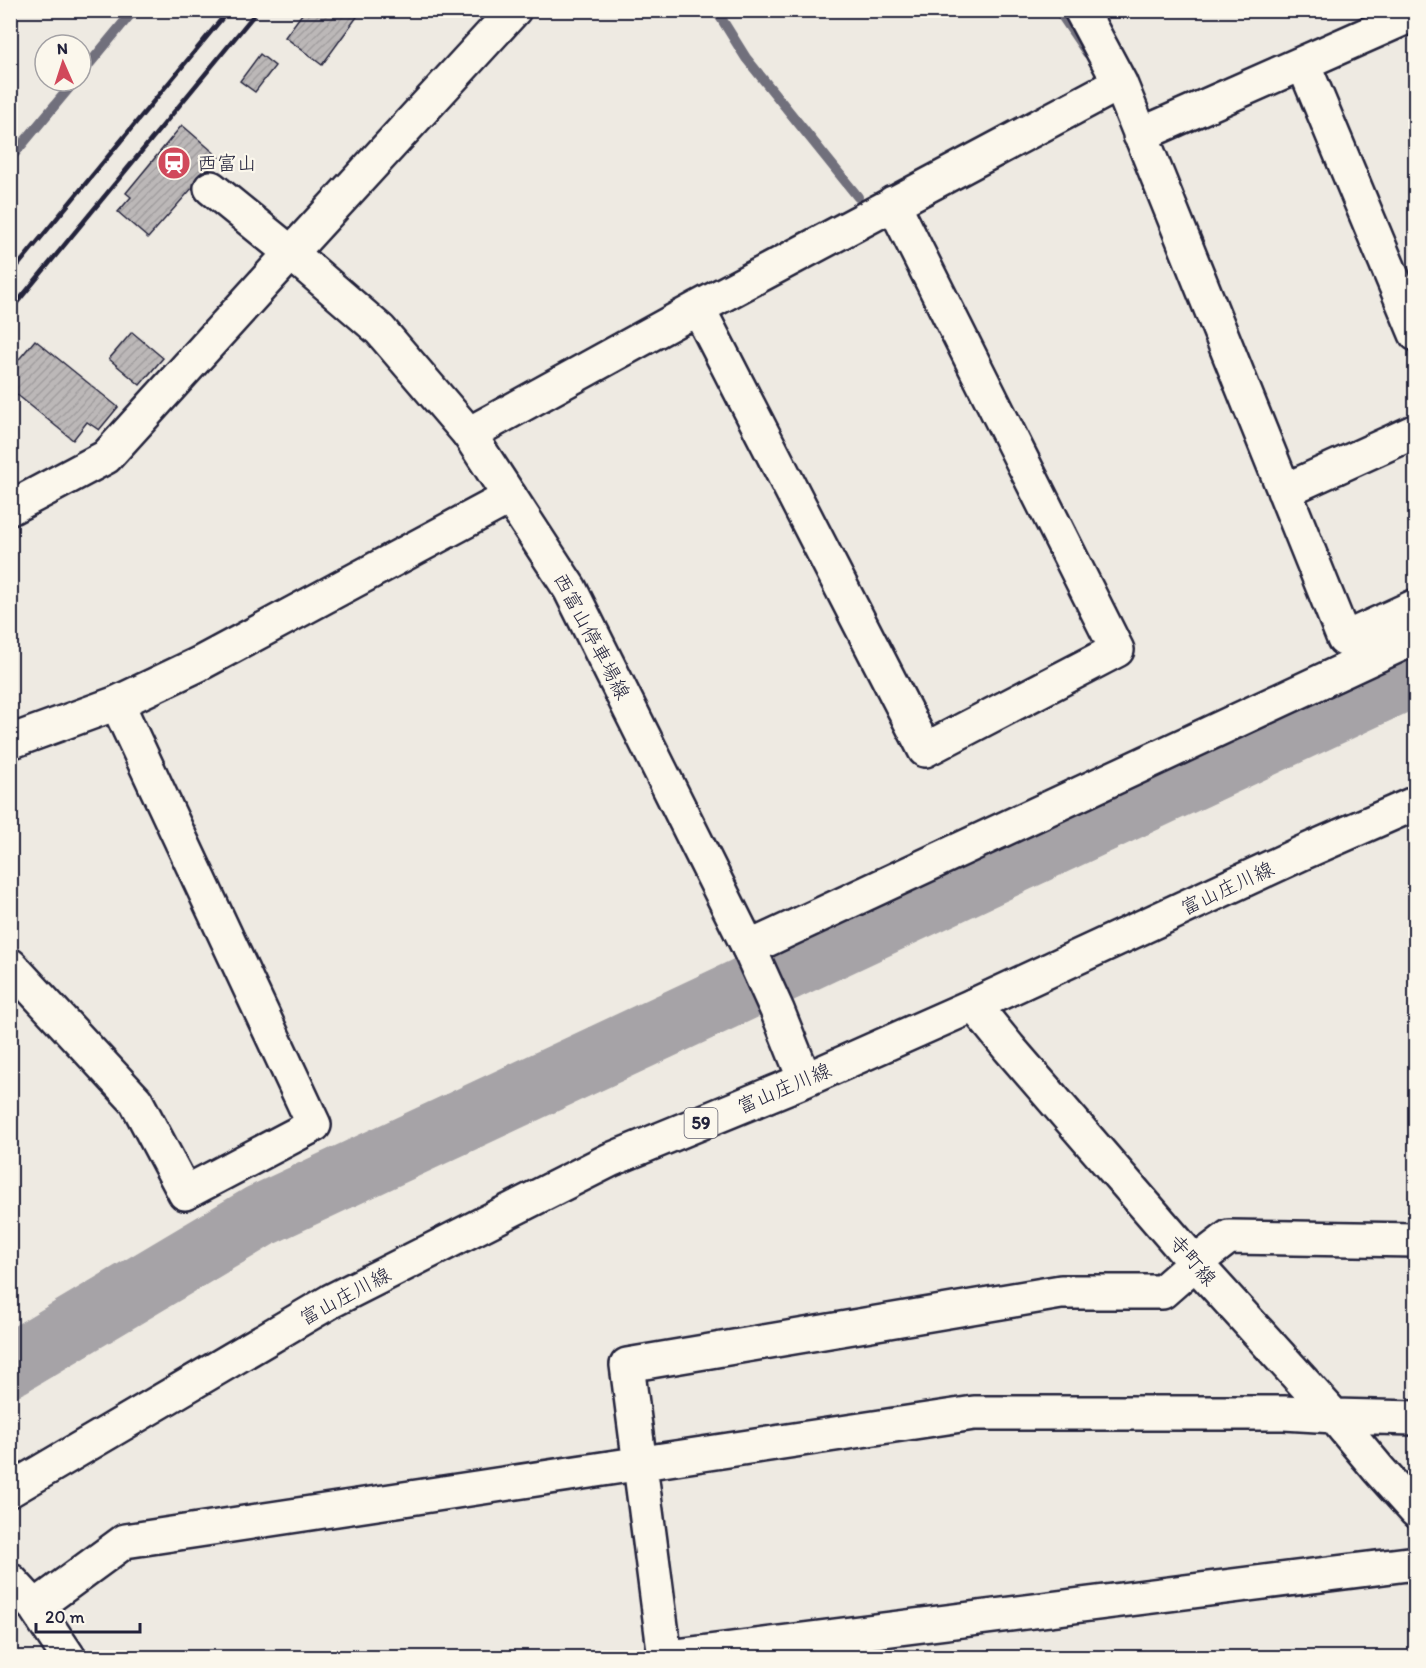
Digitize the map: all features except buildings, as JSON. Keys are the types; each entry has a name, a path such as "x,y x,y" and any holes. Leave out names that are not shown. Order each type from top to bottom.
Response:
{"street":[{"path":"10,508 106,457 514,10"},
{"path":"1081,10 1120,83 1344,639 1416,606"},
{"path":"1140,135 1416,13"},
{"path":"1303,63 1416,333"},
{"path":"469,434 698,308 1120,83"},
{"name":"西富山停車場線","path":"211,188 380,330 469,434 570,589 748,948 777,1010 805,1080"},
{"path":"698,308 925,750 1118,650 893,203"},
{"path":"1284,491 1416,431"},
{"path":"10,742 117,703 199,664 510,497"},
{"path":"748,948 1416,637"},
{"path":"10,965 136,1101 185,1193 314,1125 117,703"},
{"name":"富山庄川線","path":"10,1490 331,1301 610,1160 805,1080 975,1005 1416,803"},
{"name":"寺町線","path":"975,1005 1009,1048 1195,1263 1334,1416 1416,1511"},
{"path":"665,1657 627,1365 1061,1292 1162,1292 1229,1237 1416,1240"},
{"path":"35,1607 125,1541 974,1413 1284,1413 1416,1418"},
{"path":"660,1658 1416,1563"},
{"path":"10,1580 35,1607 69,1658"}],"waterway":[{"path":"93,60 134,10"},
{"path":"716,10 746,58 858,197"},
{"path":"1058,10 1087,53"},
{"path":"10,159 65,93"},
{"path":"10,1365 260,1216 1416,674"}],"railway":[{"path":"10,275 229,10"},
{"path":"10,311 258,10"}],"place":[{"name":"西富山","path":"174,163"}]}
